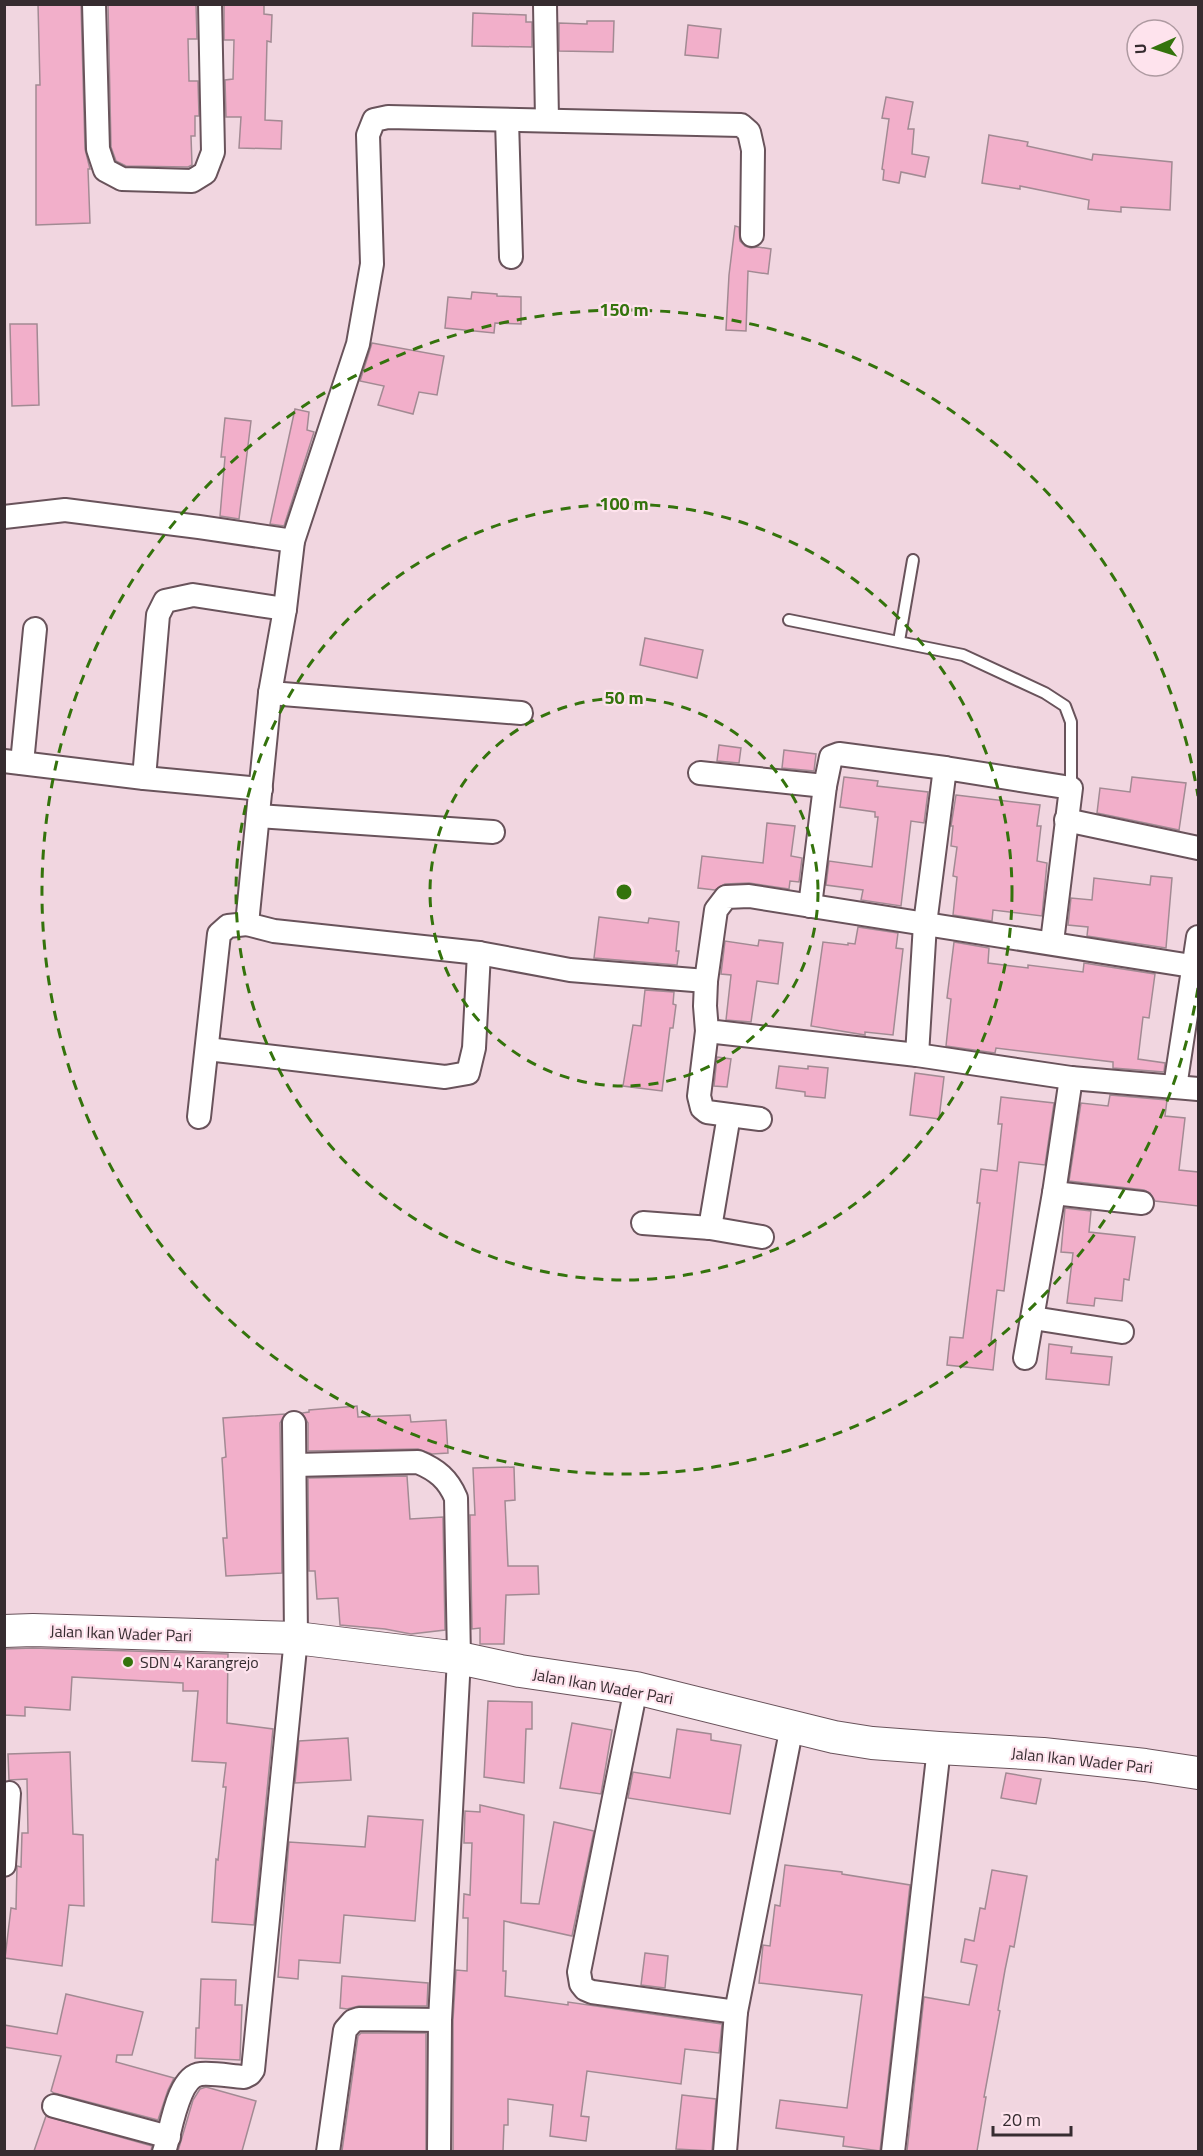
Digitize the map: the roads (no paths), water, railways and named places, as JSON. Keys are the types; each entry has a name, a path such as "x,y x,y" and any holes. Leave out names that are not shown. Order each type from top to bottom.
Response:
{"street":[{"path":"94,4 98,149 105,170 122,179 192,181 205,173 213,152 210,4"},
{"path":"545,4 547,120"},
{"path":"247,924 270,693 285,609 293,541 358,344 372,264 368,135 374,120 388,117 741,125 749,132 753,150 752,235"},
{"path":"507,120 511,257"},
{"path":"4,516 65,510 293,541"},
{"path":"144,778 158,615 165,601 193,595 285,609"},
{"path":"35,629 13,762 261,789"},
{"path":"270,693 521,713"},
{"path":"810,906 825,786 831,757 839,754 945,768 1071,788 1052,942"},
{"path":"916,1055 925,924 945,768"},
{"path":"700,774 825,786"},
{"path":"258,816 493,832"},
{"path":"1066,820 1198,848"},
{"path":"760,1119 707,1112 699,1103 707,1031 706,981 716,910 726,897 749,896 1052,942 1196,967"},
{"path":"200,1117 219,934 228,926 247,924 274,931 479,952 570,970 706,981"},
{"path":"1175,1087 1196,967 1198,938"},
{"path":"207,1049 445,1077 468,1073 474,1048 479,952"},
{"path":"707,1031 916,1055 1071,1078 1198,1089"},
{"path":"1025,1358 1071,1078"},
{"path":"710,1228 729,1114"},
{"path":"1054,1192 1142,1203"},
{"path":"643,1223 710,1228 762,1237"},
{"path":"1033,1318 1122,1332"},
{"path":"54,2106 166,2144 180,2093 192,2076 200,2074 244,2077 253,2070 296,1638 294,1422"},
{"path":"295,1465 418,1462 443,1476 456,1498 459,1658 440,2020 439,2151"},
{"name":"Jalan Ikan Wader Pari","path":"4,1630 296,1638 459,1658 519,1671 636,1688 844,1739 939,1748 1043,1754 1198,1773"},
{"path":"636,1688 589,1917 579,1972 580,1984 592,1992 736,2012"},
{"path":"725,2151 736,2012 792,1726"},
{"path":"893,2151 939,1748"},
{"path":"4,1865 9,1793"},
{"path":"328,2151 345,2030 348,2025 359,2019 440,2020"}],"lane":[{"path":"899,642 913,560"},
{"path":"789,620 963,655 1045,693 1065,706 1071,722 1071,788"}],"place":[{"name":"SDN 4 Karangrejo","path":"128,1662"}]}
